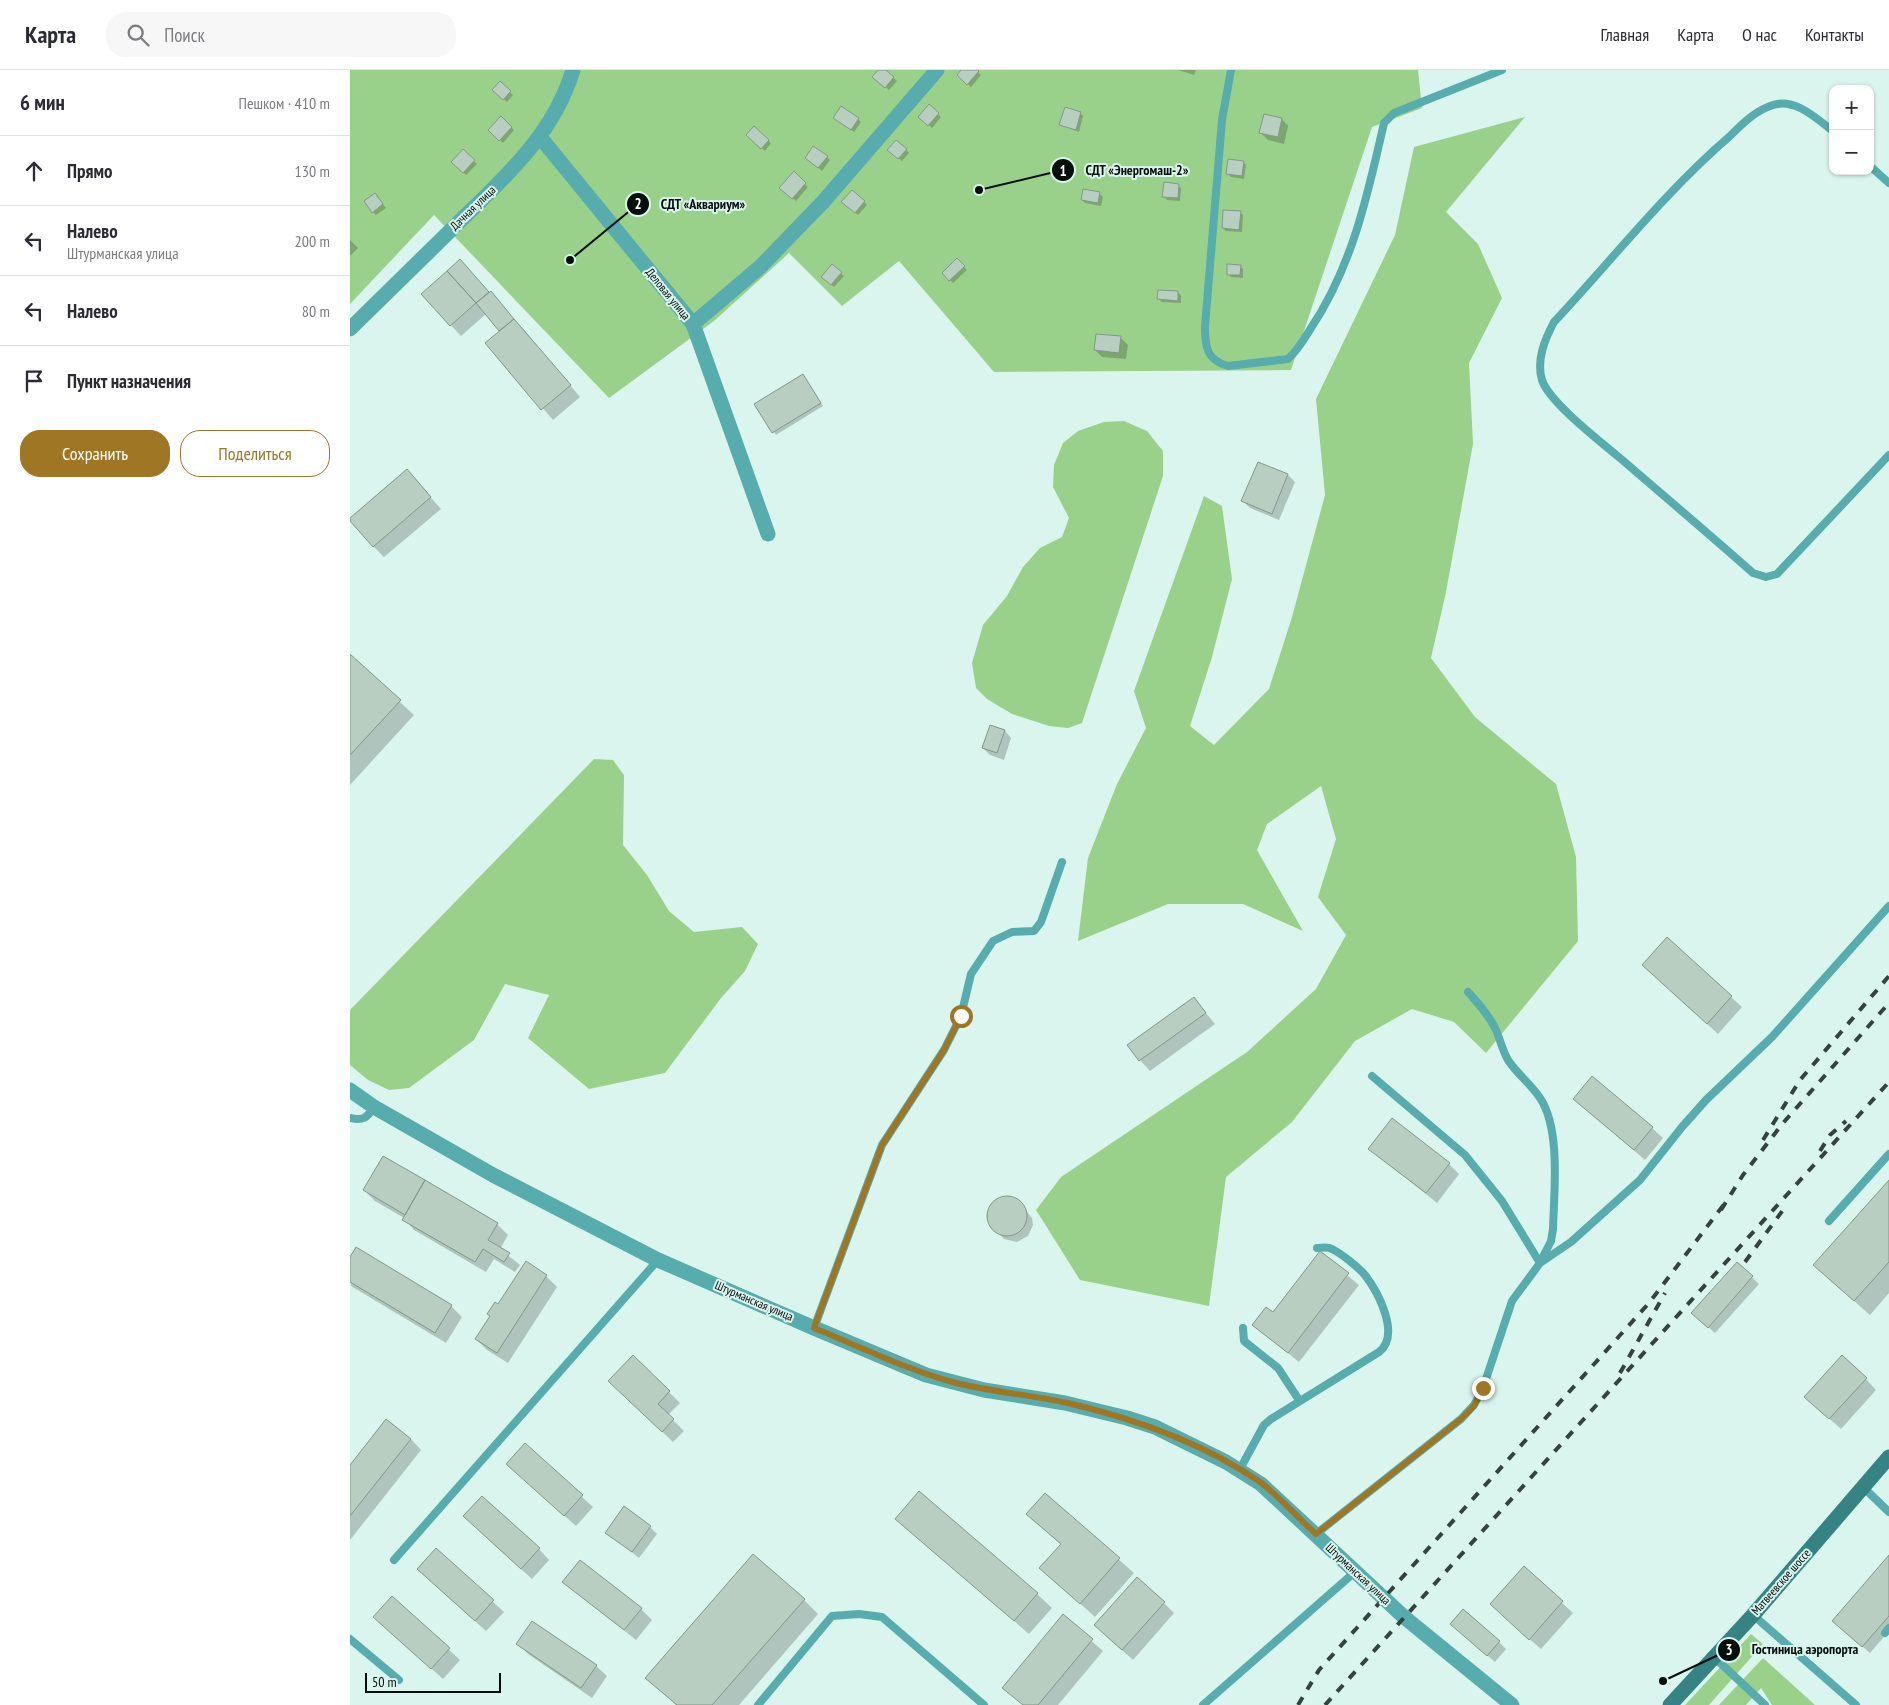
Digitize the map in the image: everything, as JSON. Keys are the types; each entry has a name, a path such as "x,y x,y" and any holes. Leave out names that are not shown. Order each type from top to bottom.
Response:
{"main road":[{"name":"Матвеевское шоссе","path":"1670,1705 1752,1615 1889,1457"}],"street":[{"name":"Дачная улица","path":"350,329 525,158 553,119 566,92 573,70"},
{"path":"693,324 760,267 823,202 937,70"},
{"name":"Деловая улица","path":"540,137 693,324 768,534"},
{"name":"Штурманская улица","path":"350,1090 374,1107 493,1175 658,1260 814,1328 926,1374 984,1390 1066,1403 1127,1418 1193,1445 1240,1469 1262,1484 1404,1617 1512,1705"}],"lane":[{"path":"1231,70 1222,120 1205,326 1207,352 1219,364 1228,366 1288,358 1296,352 1322,312 1349,256 1384,123 1394,113 1502,70"},
{"path":"1832,130 1811,114 1791,104 1773,104 1755,113 1716,147 1660,203 1554,322 1547,336 1540,370 1543,382 1552,395 1578,422 1753,573 1766,577 1777,574 1889,455"},
{"path":"1874,170 1889,183"},
{"path":"814,1328 882,1145 944,1050 961,1016 971,974 993,942 1012,932 1034,931 1041,922 1062,862"},
{"path":"1540,1263 1571,1242 1640,1180 1694,1113 1772,1037 1889,906"},
{"path":"1316,1534 1461,1419 1474,1406 1483,1388 1512,1302 1540,1263 1551,1241 1553,1229 1553,1141 1549,1120 1540,1098 1507,1058 1484,1009 1468,992"},
{"path":"1372,1076 1465,1155 1502,1201 1540,1263"},
{"path":"350,1118 362,1120 368,1117 374,1107"},
{"path":"1829,1221 1889,1154"},
{"path":"1240,1469 1264,1425 1299,1400 1380,1352 1388,1338 1388,1320 1365,1275 1331,1248 1317,1248"},
{"path":"394,1560 658,1260"},
{"path":"1243,1328 1244,1341 1278,1368 1299,1400"},
{"path":"1863,1487 1889,1512"},
{"path":"1203,1705 1356,1571"},
{"path":"758,1705 832,1616 859,1614 882,1617 984,1705"},
{"path":"1752,1615 1856,1705"},
{"path":"350,1639 399,1680"},
{"path":"1714,1657 1765,1705"}],"green space":[{"path":"350,70 1418,70 1422,108 1372,127 1291,370 994,372 899,261 842,306 789,253 714,321 609,398 434,215 350,304"},
{"path":"1525,117 1446,212 1478,244 1502,298 1469,363 1473,444 1446,592 1431,658 1475,717 1556,784 1576,857 1578,941 1486,1053 1454,1022 1412,1009 1355,1041 1292,1122 1226,1177 1209,1306 1080,1280 1036,1210 1061,1177 1247,1052 1316,989 1346,935 1318,897 1336,839 1321,786 1267,824 1257,850 1303,931 1243,904 1168,904 1078,941 1088,858 1117,784 1146,728 1134,691 1204,496 1222,506 1232,579 1212,657 1190,726 1214,745 1269,689 1292,617 1325,495 1316,399 1395,235 1414,147"},
{"path":"1124,421 1147,431 1163,451 1163,476 1082,723 1068,728 1049,726 1012,714 987,699 976,688 972,663 983,625 1007,596 1023,567 1040,548 1062,537 1069,518 1053,487 1054,465 1063,443 1078,431 1104,422"},
{"path":"594,759 613,760 624,775 623,845 647,875 669,911 694,932 742,927 758,944 745,971 721,998 665,1073 589,1089 528,1038 549,995 505,984 474,1040 409,1088 389,1090 368,1080 350,1065 350,1010"},
{"path":"1751,1634 1763,1644 1709,1705 1685,1705"},
{"path":"1763,1658 1815,1705 1772,1705 1761,1688 1746,1705 1719,1705"}],"building":[{"path":"878,70 886,70 894,77 885,88 872,77"},
{"path":"961,70 979,71 967,85 957,75"},
{"path":"500,81 511,91 503,100 492,90"},
{"path":"929,104 939,113 928,126 918,117"},
{"path":"841,106 859,118 851,130 833,118"},
{"path":"1065,107 1081,112 1076,130 1059,125"},
{"path":"1264,114 1282,118 1278,137 1259,133"},
{"path":"501,116 512,127 499,141 488,130"},
{"path":"754,126 769,140 761,149 746,135"},
{"path":"896,140 907,149 898,159 887,150"},
{"path":"813,146 828,156 818,168 805,158"},
{"path":"463,149 475,160 463,173 451,162"},
{"path":"1228,159 1244,161 1242,176 1226,174"},
{"path":"794,171 806,183 792,199 779,188"},
{"path":"1164,182 1179,184 1178,198 1162,197"},
{"path":"1083,189 1100,192 1098,203 1081,200"},
{"path":"852,190 865,201 855,213 841,202"},
{"path":"375,193 383,204 372,213 364,201"},
{"path":"1223,210 1241,211 1239,230 1222,228"},
{"path":"957,258 965,266 949,281 942,273"},
{"path":"460,259 489,292 476,303 447,271"},
{"path":"832,264 842,272 831,285 821,277"},
{"path":"1227,264 1241,265 1240,275 1227,275"},
{"path":"447,271 476,303 450,326 421,294"},
{"path":"1158,290 1178,291 1178,301 1157,299"},
{"path":"491,291 514,319 499,331 476,303"},
{"path":"514,319 571,385 541,410 485,343"},
{"path":"1096,334 1121,336 1119,353 1094,350"},
{"path":"803,374 821,403 772,433 754,404"},
{"path":"1258,462 1288,474 1272,514 1241,501"},
{"path":"407,469 431,497 373,547 350,521 350,518"},
{"path":"350,654 401,700 350,755"},
{"path":"990,725 1005,730 997,753 982,748"},
{"path":"1667,937 1732,996 1707,1024 1642,965"},
{"path":"1194,997 1206,1013 1139,1061 1127,1045"},
{"path":"1592,1076 1653,1127 1634,1150 1573,1099"},
{"path":"1392,1118 1450,1163 1426,1193 1368,1149"},
{"path":"383,1156 425,1180 405,1215 363,1190"},
{"path":"425,1180 498,1223 488,1240 510,1253 504,1262 483,1249 475,1262 402,1220"},
{"path":"1889,1180 1889,1262 1854,1301 1813,1265"},
{"path":"1007,1196 1021,1202 1027,1216 1021,1230 1007,1236 993,1230 987,1216 993,1202"},
{"path":"356,1247 452,1305 435,1333 350,1282 350,1257"},
{"path":"1320,1251 1349,1273 1288,1353 1252,1325 1266,1307 1273,1312"},
{"path":"526,1261 547,1275 497,1353 475,1339 490,1316 487,1314 495,1302 498,1304"},
{"path":"1737,1262 1753,1276 1708,1328 1691,1313"},
{"path":"633,1355 670,1391 658,1404 674,1419 662,1432 608,1381"},
{"path":"1842,1355 1867,1378 1829,1419 1804,1397"},
{"path":"386,1419 411,1439 350,1516 350,1465"},
{"path":"525,1443 583,1495 564,1516 506,1464"},
{"path":"919,1491 1038,1593 1014,1621 895,1519"},
{"path":"1045,1493 1120,1558 1080,1604 1039,1568 1061,1544 1026,1514"},
{"path":"482,1496 540,1548 521,1569 463,1516"},
{"path":"624,1506 651,1526 632,1552 605,1533"},
{"path":"436,1548 494,1600 475,1621 417,1569"},
{"path":"753,1554 805,1599 712,1705 677,1705 645,1678"},
{"path":"1889,1555 1889,1616 1862,1647 1832,1621"},
{"path":"580,1560 642,1608 624,1630 562,1582"},
{"path":"1524,1566 1563,1601 1529,1640 1490,1604"},
{"path":"1137,1577 1165,1602 1122,1650 1094,1625"},
{"path":"392,1596 450,1648 431,1669 373,1617"},
{"path":"1463,1609 1500,1641 1487,1656 1450,1624"},
{"path":"1063,1614 1093,1639 1038,1705 1023,1705 1002,1688"},
{"path":"532,1621 597,1665 581,1688 516,1644"}],"railway":[{"path":"1763,1140 1800,1080 1889,976"},
{"path":"1721,1210 1743,1175 1783,1123 1889,1003"},
{"path":"1325,1705 1889,1082"},
{"path":"1820,1151 1830,1135 1846,1121"},
{"path":"1298,1705 1319,1670 1649,1303 1725,1203"},
{"path":"1745,1262 1783,1210"},
{"path":"1620,1373 1665,1293"}],"place":[{"name":"СДТ «Энергомаш-2»","path":"979,190"},
{"name":"СДТ «Аквариум»","path":"570,260"},
{"name":"Гостиница аэропорта","path":"1663,1681"}],"route":[{"path":"961,1016 944,1050 919,1091 900,1115 882,1145 814,1328 926,1374 956,1383 984,1390 1066,1403 1155,1427 1240,1469 1262,1484 1316,1534 1461,1419 1474,1406 1483,1388"}]}
